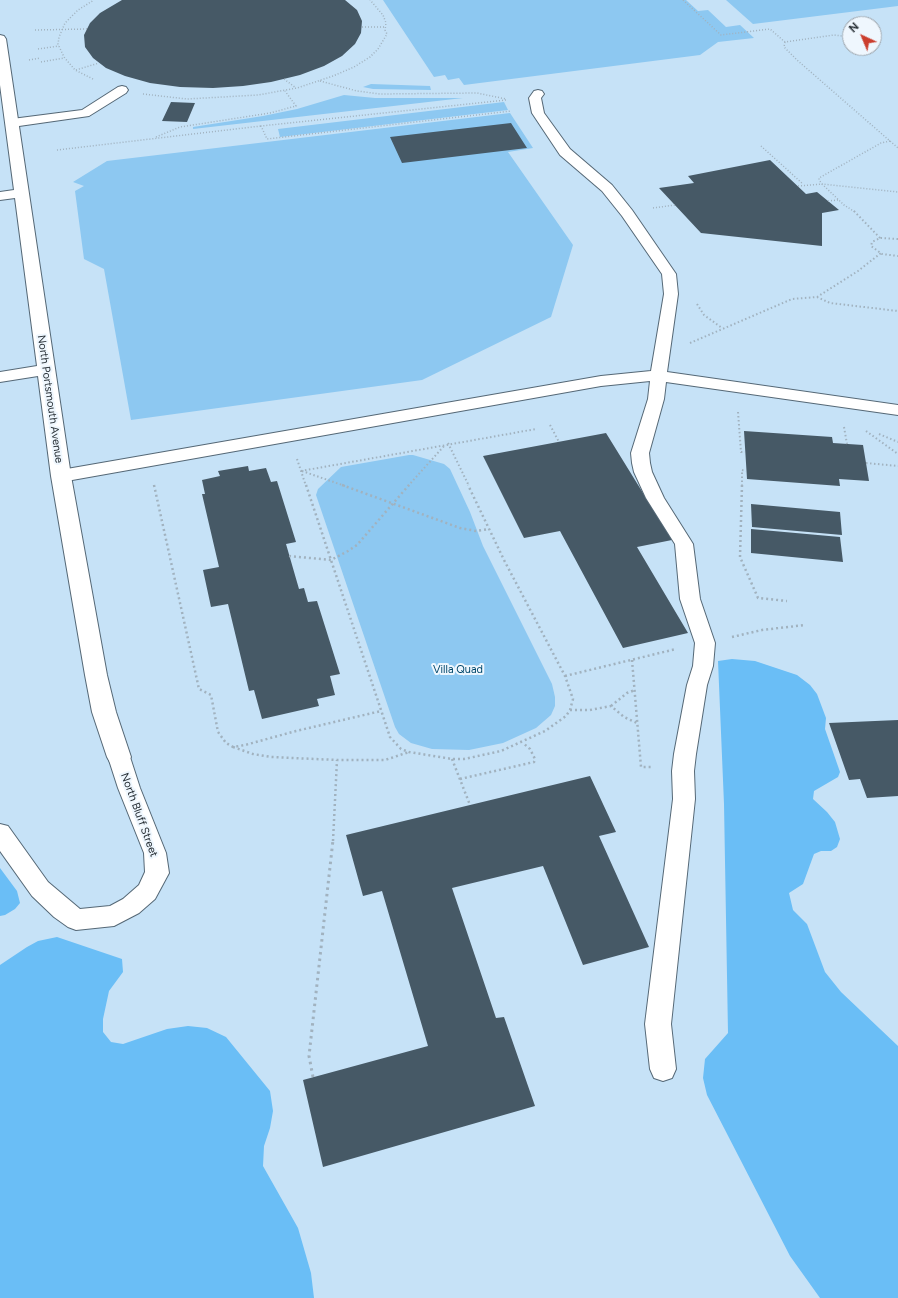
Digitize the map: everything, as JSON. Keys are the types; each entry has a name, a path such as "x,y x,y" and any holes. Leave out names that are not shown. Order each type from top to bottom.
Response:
{"street":[{"name":"North Portsmouth Avenue","path":"0,39 2,66 12,123 61,476 96,675 104,712 119,756"},
{"path":"0,196 21,193"},
{"path":"0,377 46,370"}],"lane":[{"path":"12,123 85,113 122,90"},
{"path":"537,97 538,113 565,152 586,172 607,188 627,213 669,274 671,294 661,350 656,399 640,453 643,472 655,498 684,544 690,600 705,643 703,666 685,754 683,771 684,799 658,1024 663,1069"},
{"path":"61,476 601,382 646,376 659,376 736,386 898,410"},
{"name":"North Bluff Street","path":"0,833 40,889 62,910 76,920 114,916 131,906 147,892 157,873 155,853 129,788 119,756"}],"path":[{"path":"246,96 297,88 354,67 370,57 378,49 388,34 385,30 386,27 383,15 370,0"},
{"path":"683,0 721,35 770,29 785,42 834,35 842,36"},
{"path":"362,27 386,27"},
{"path":"35,30 87,30"},
{"path":"785,42 784,47 796,60 898,148"},
{"path":"38,49 59,46"},
{"path":"41,62 64,58"},
{"path":"75,70 99,63"},
{"path":"284,79 297,88"},
{"path":"319,81 356,91 380,94 477,93 518,101 537,97"},
{"path":"152,139 180,127 256,115 296,106 285,91"},
{"path":"57,150 261,126 506,100"},
{"path":"261,126 267,139 514,111"},
{"path":"880,238 853,210 838,200 822,184 819,178 881,142 890,141"},
{"path":"760,146 804,185"},
{"path":"798,186 822,184 898,192"},
{"path":"828,201 838,200"},
{"path":"898,239 880,238 872,242 871,246 876,252 898,256"},
{"path":"702,338 722,328 792,299 817,296 858,271 880,253"},
{"path":"817,296 830,303 898,311"},
{"path":"693,298 704,316 722,328"},
{"path":"736,386 741,452 745,452"},
{"path":"550,425 559,442"},
{"path":"301,471 536,429"},
{"path":"872,430 864,429 868,434 898,454"},
{"path":"879,433 898,442"},
{"path":"289,436 390,737 401,749 409,752 452,759 479,757 523,743 545,732 561,720 570,710 573,699 565,676 489,529 449,444"},
{"path":"289,556 331,560 356,545 444,446"},
{"path":"866,463 898,466"},
{"path":"746,471 742,470 740,557 758,598 787,601"},
{"path":"301,471 466,529 476,531 489,529"},
{"path":"154,484 199,689 211,696 218,732 226,743 253,754 271,757 337,760 385,760 409,752"},
{"path":"732,637 762,630 805,625"},
{"path":"565,676 680,648"},
{"path":"632,660 641,767"},
{"path":"570,710 590,710 611,706 627,693 635,690"},
{"path":"611,706 624,717 637,723"},
{"path":"233,747 381,711"},
{"path":"460,779 534,762 535,759 530,749 523,743"},
{"path":"452,759 470,806"},
{"path":"313,1077 309,1056 335,823 337,760"}],"shaded area":[{"path":"0,0 898,0 898,1298 0,1298"},
{"path":"732,659 755,661 797,675 810,685 817,694 826,718 825,729 840,772 838,777 814,791 813,799 835,822 840,839 837,847 831,851 821,851 814,854 803,884 789,893 793,910 807,924 825,972 841,992 898,1046 898,1298 820,1298 790,1256 707,1095 703,1078 705,1059 728,1033 724,804 718,661"},
{"path":"0,868 17,891 20,903 15,909 5,915 0,916"},
{"path":"57,937 122,959 123,972 109,991 103,1019 103,1032 111,1042 123,1044 167,1029 188,1026 207,1028 226,1037 270,1091 273,1111 270,1128 264,1146 263,1166 298,1228 311,1273 314,1298 0,1298 0,965 38,941"}],"green space":[{"path":"383,0 686,0 698,11 708,10 726,27 740,25 754,38 718,42 700,55 464,85 459,78 448,80 445,75 434,77"},
{"path":"726,0 898,0 898,6 753,24"},
{"path":"371,84 430,86 431,90 373,89 363,87"},
{"path":"344,95 375,98 463,98 193,129 193,127 297,109"},
{"path":"504,102 508,110 280,137 278,129"},
{"path":"510,113 533,148 508,152 573,245 551,317 422,380 131,420 104,269 84,259 75,191 84,186 73,182 107,161"},
{"name":"Villa Quad","path":"409,455 444,464 450,469 470,512 483,546 552,684 555,697 555,706 551,715 536,728 503,743 469,750 432,749 411,743 399,734 395,727 316,495 318,489 341,467"}],"building":[{"path":"122,0 345,0 357,10 362,21 361,33 355,44 342,56 324,66 300,75 271,82 213,88 180,87 150,83 125,76 106,68 93,58 85,47 84,35 90,23 100,13"},
{"path":"171,102 195,103 187,122 162,121"},
{"path":"511,123 527,148 402,163 390,137"},
{"path":"770,160 806,194 817,192 839,210 822,213 822,246 701,233 659,188 694,183 688,176"},
{"path":"744,431 832,437 833,443 863,445 869,481 839,479 840,486 747,479"},
{"path":"606,433 672,540 637,547 688,633 623,648 560,531 524,538 483,456"},
{"path":"248,466 249,471 266,468 271,482 277,481 296,542 286,544 299,589 304,588 308,602 317,601 340,674 330,676 335,695 317,699 319,706 262,719 254,690 249,691 228,604 211,607 203,570 219,567 202,494 205,494 202,480 220,476 218,471"},
{"path":"751,504 840,512 842,535 752,527"},
{"path":"751,529 840,537 843,562 751,553"},
{"path":"898,720 898,796 867,798 860,779 849,780 829,723"},
{"path":"590,776 616,832 599,836 649,947 583,965 543,866 452,888 496,1018 504,1017 535,1106 323,1167 303,1080 428,1046 382,891 363,896 346,835"}]}
